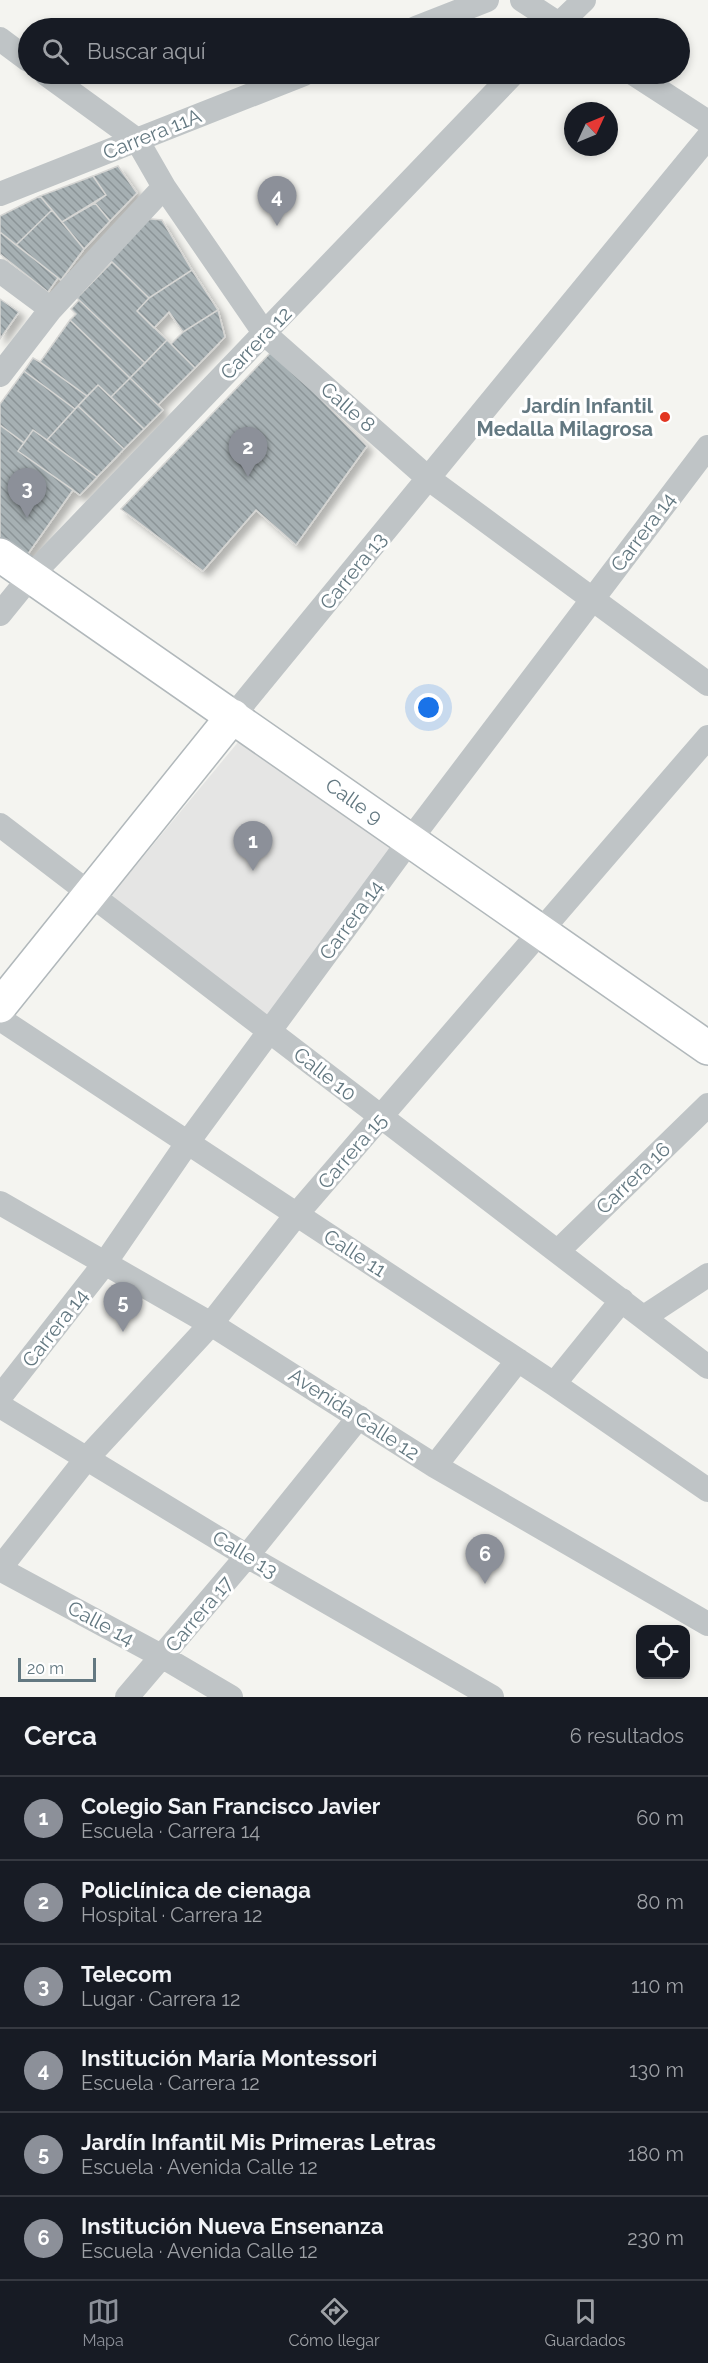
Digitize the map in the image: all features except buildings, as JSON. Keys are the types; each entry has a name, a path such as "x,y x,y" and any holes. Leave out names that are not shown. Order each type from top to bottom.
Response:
{"street":[{"path":"441,18 487,0"},
{"path":"522,0 547,18"},
{"path":"568,18 584,0"},
{"path":"0,39 18,52"},
{"name":"Calle 8","path":"60,84 137,140 164,187 265,334 429,478 708,684"},
{"name":"Carrera 11A","path":"0,194 279,84"},
{"name":"Carrera 12","path":"0,614 30,577 503,84"},
{"path":"649,84 708,122"},
{"name":"Carrera 13","path":"0,1006 233,716 708,137"},
{"path":"0,375 51,309 164,187"},
{"path":"0,271 51,309"},
{"name":"Carrera 14","path":"0,1397 105,1263 188,1142 410,840 708,447"},
{"name":"Calle 9","path":"0,555 708,1048"},
{"name":"Carrera 15","path":"0,1568 87,1458 211,1324 297,1215 708,737"},
{"name":"Calle 10","path":"0,825 708,1367"},
{"name":"Calle 11","path":"0,1019 518,1360 708,1490"},
{"name":"Carrera 16","path":"558,1251 708,1105"},
{"name":"Avenida Calle 12","path":"0,1203 211,1324 435,1466 708,1624"},
{"path":"644,1317 708,1275"},
{"path":"554,1384 622,1300"},
{"path":"435,1466 518,1360"},
{"name":"Calle 13","path":"0,1406 248,1556 492,1697"},
{"name":"Carrera 17","path":"127,1697 248,1556 359,1417"},
{"name":"Calle 14","path":"0,1568 231,1697"}],"shaded area":[{"path":"244,735 396,843 268,1019 108,899"}],"place":[{"name":"Institución María Montessori","path":"277,226"},
{"name":"Jardín Infantil Medalla Milagrosa","path":"665,417"},
{"name":"Policlínica de cienaga","path":"248,477"},
{"name":"Telecom","path":"27,518"},
{"name":"Colegio San Francisco Javier","path":"253,871"},
{"name":"Jardín Infantil Mis Primeras Letras","path":"123,1332"},
{"name":"Institución Nueva Ensenanza","path":"485,1584"}]}
